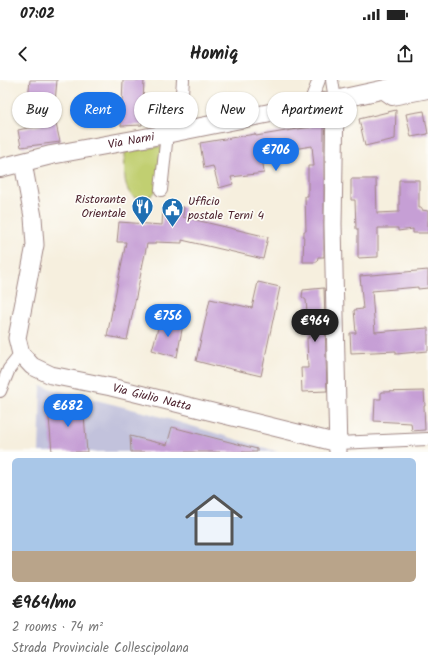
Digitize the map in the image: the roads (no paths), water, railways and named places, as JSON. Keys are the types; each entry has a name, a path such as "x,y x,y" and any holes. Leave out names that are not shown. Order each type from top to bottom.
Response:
{"main road":[{"name":"Via Narni","path":"357,95 427,80"},
{"name":"Via Narni","path":"0,168 51,155 267,114"}],"street":[{"path":"161,190 166,143 172,133 183,80"},
{"path":"315,92 319,80"},
{"path":"332,80 334,92"},
{"path":"379,90 392,99 428,92"},
{"path":"335,128 333,224 338,448 428,439"},
{"path":"0,391 10,369 21,354 17,338 35,245 33,217 23,163"},
{"name":"Via Giulio Natta","path":"21,354 32,366 51,375 119,389 338,448"}],"place":[{"name":"Ristorante Orientale","path":"142,226"},
{"name":"Ufficio postale Terni 4","path":"172,228"}]}
